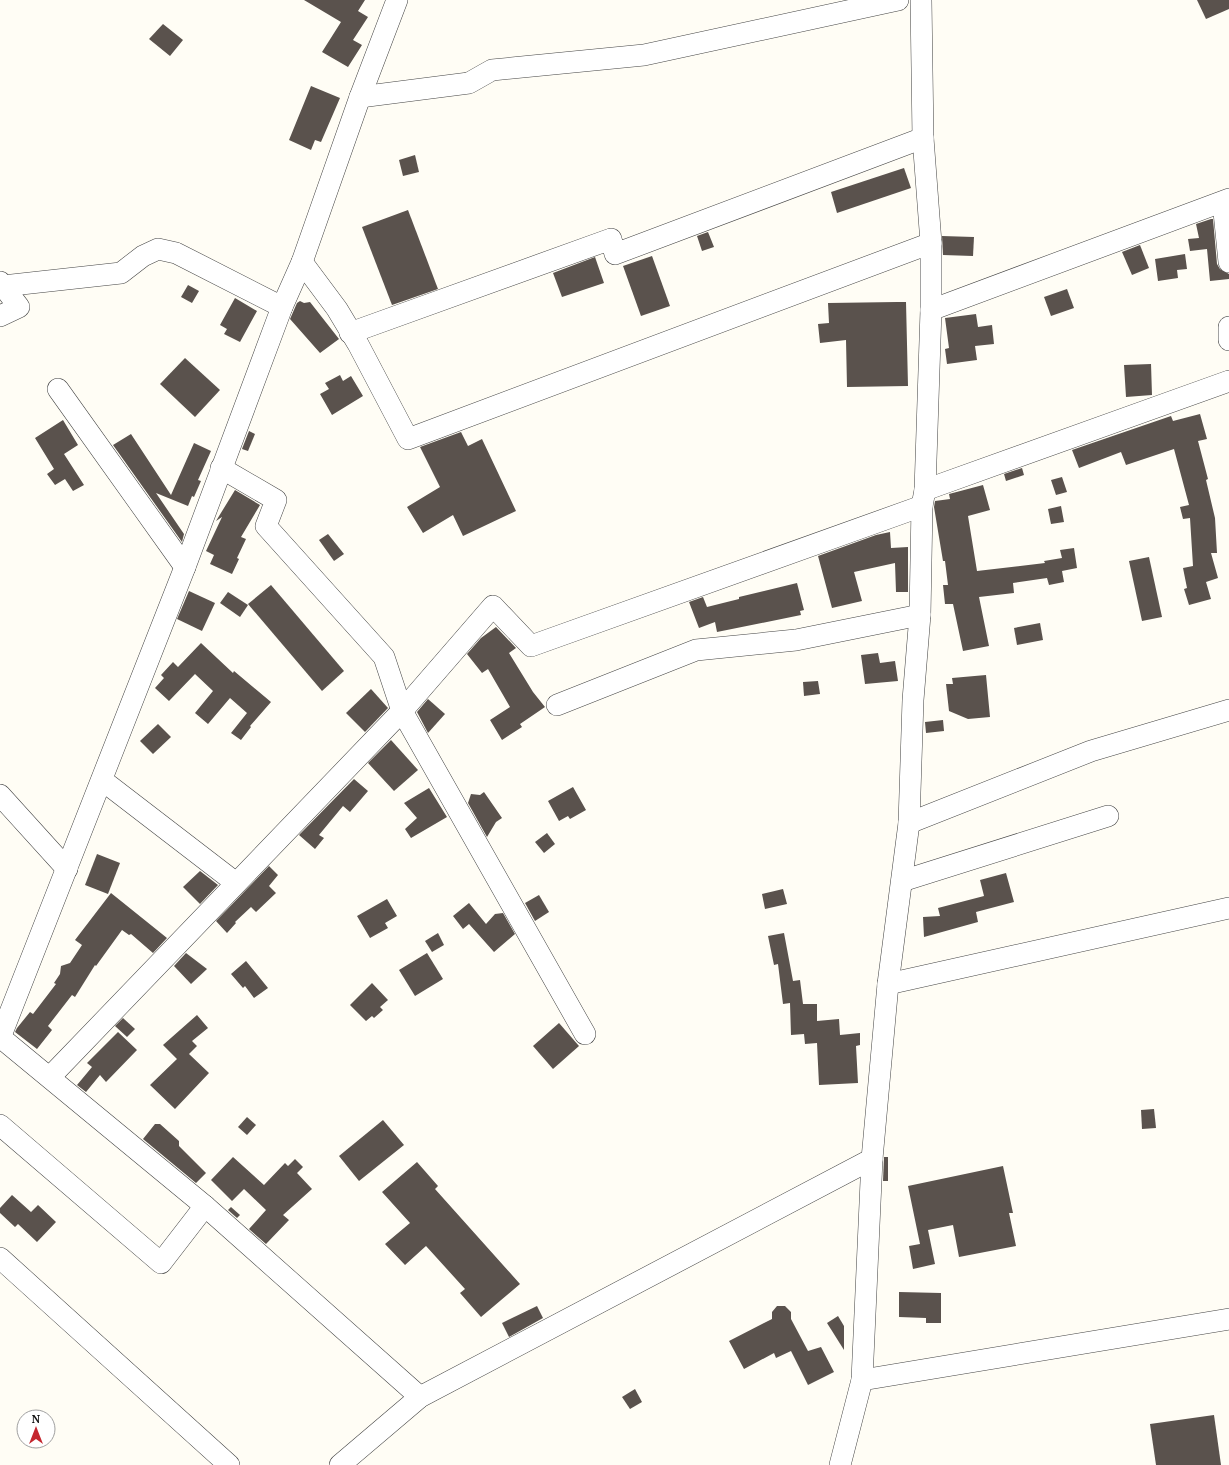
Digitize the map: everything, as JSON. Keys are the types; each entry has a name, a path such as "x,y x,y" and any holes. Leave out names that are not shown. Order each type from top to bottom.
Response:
{"street":[{"path":"397,0 360,97 302,262 282,308 185,567 0,1038 50,1077 205,1206 420,1397"},
{"path":"360,97 468,83 492,70 644,55 898,0"},
{"path":"840,1465 862,1380 872,1159 888,984 909,823 913,700 920,615 923,498 931,310 930,243 923,138 921,0"},
{"path":"350,333 611,238 615,254 923,138"},
{"path":"931,310 1226,200 1229,262"},
{"path":"302,262 337,309 408,439 930,243"},
{"path":"2,284 121,273 142,256 158,249 176,253 282,308"},
{"path":"0,316 19,307 2,284"},
{"path":"1229,327 1229,340"},
{"path":"50,1077 402,711 493,606 531,646 1229,381"},
{"path":"58,389 185,567"},
{"path":"221,468 276,500 266,526 384,657 402,711 585,1034"},
{"path":"557,705 696,650 796,640 920,615"},
{"path":"909,823 1091,751 1229,710"},
{"path":"102,780 236,883"},
{"path":"0,795 67,869"},
{"path":"902,881 1108,816"},
{"path":"888,984 1229,908"},
{"path":"0,1125 161,1263 205,1206"},
{"path":"340,1465 420,1397 872,1159"},
{"path":"0,1258 229,1465"},
{"path":"862,1380 1229,1319"}],"building":[{"path":"304,0 365,0 358,11 368,17 353,40 362,45 348,67 322,52 341,22"},
{"path":"1197,0 1229,0 1229,9 1206,19"},
{"path":"163,24 183,40 170,56 149,39"},
{"path":"311,86 340,98 321,142 315,140 311,150 289,140"},
{"path":"415,155 419,172 403,176 399,160"},
{"path":"904,168 911,188 837,213 831,192"},
{"path":"408,210 438,289 392,305 362,227"},
{"path":"1213,219 1217,264 1220,269 1229,274 1229,279 1210,281 1207,249 1190,251 1188,239 1199,238 1196,224"},
{"path":"708,232 714,247 702,251 697,236"},
{"path":"942,236 974,237 973,256 943,255"},
{"path":"1140,245 1149,268 1132,275 1122,252"},
{"path":"1185,254 1187,269 1177,270 1178,278 1158,281 1155,259"},
{"path":"652,256 670,306 641,316 623,266"},
{"path":"595,257 604,283 562,297 553,273"},
{"path":"188,285 199,291 192,303 181,297"},
{"path":"1067,289 1074,308 1051,316 1044,297"},
{"path":"235,298 257,311 240,342 224,334 227,329 220,325"},
{"path":"300,301 304,303 310,302 339,339 320,353 290,319 297,303"},
{"path":"906,302 908,386 847,387 846,340 820,343 818,324 829,323 828,303"},
{"path":"976,314 978,327 992,325 994,344 975,346 977,360 947,364 945,349 949,348 945,318"},
{"path":"185,358 220,390 195,417 160,384"},
{"path":"1151,364 1152,395 1126,397 1124,365"},
{"path":"340,375 343,381 351,376 363,396 332,415 320,394 329,389 325,383"},
{"path":"1200,414 1207,439 1198,441 1208,479 1206,480 1215,518 1217,553 1211,553 1218,578 1206,582 1211,599 1189,605 1184,589 1187,588 1183,568 1193,566 1190,518 1183,519 1180,507 1189,505 1174,449 1126,465 1121,452 1079,468 1072,450 1171,416 1173,421"},
{"path":"63,420 78,445 64,454 84,485 73,491 65,479 55,485 47,474 54,469 35,438"},
{"path":"249,431 255,434 248,451 242,449"},
{"path":"461,432 468,446 482,439 516,511 463,536 453,515 423,533 407,507 440,487 420,447"},
{"path":"131,434 171,495 194,443 211,451 198,480 201,481 188,506 156,493 184,534 182,542 113,445"},
{"path":"1022,468 1024,475 1006,481 1004,474"},
{"path":"1062,477 1067,492 1056,495 1051,480"},
{"path":"983,485 990,510 968,516 977,571 1045,563 1044,561 1062,558 1060,550 1074,548 1077,568 1062,571 1064,582 1049,585 1047,578 1013,583 1014,593 979,597 989,646 963,651 953,604 945,604 943,585 948,585 945,561 943,561 934,507 935,501 950,499 949,494"},
{"path":"235,490 260,505 241,537 246,539 237,558 239,559 232,574 210,564 214,555 206,551 222,517 216,521"},
{"path":"1061,506 1064,522 1051,524 1048,509"},
{"path":"890,532 891,548 908,547 908,592 896,592 895,563 854,572 862,601 832,608 818,556 876,535"},
{"path":"328,534 344,554 334,561 319,540"},
{"path":"1149,557 1162,617 1142,621 1129,561"},
{"path":"797,583 804,610 800,611 801,615 717,632 715,622 699,628 689,602 703,597 707,607 739,599 739,597"},
{"path":"271,585 344,671 322,691 248,604"},
{"path":"189,591 215,603 202,631 177,619"},
{"path":"228,592 248,605 240,617 220,603"},
{"path":"1040,623 1043,640 1017,645 1014,628"},
{"path":"496,627 516,648 509,653 533,692 545,707 520,724 522,727 502,740 490,720 510,707 488,669 482,673 467,654 481,638"},
{"path":"201,643 233,673 234,671 271,702 250,726 251,727 241,740 231,733 247,713 230,698 208,724 195,713 213,691 195,674 169,701 155,688 164,678 161,675 173,662 178,667"},
{"path":"878,653 880,663 895,661 898,681 865,684 861,655"},
{"path":"986,675 990,717 968,719 949,711 946,684 953,684 952,678"},
{"path":"818,681 820,694 804,696 803,682"},
{"path":"371,689 388,708 365,732 346,713"},
{"path":"428,699 445,714 428,733 417,712"},
{"path":"943,720 944,731 926,733 925,722"},
{"path":"158,724 171,737 153,754 140,741"},
{"path":"391,740 418,770 394,791 368,763"},
{"path":"354,779 368,791 350,812 343,806 319,835 324,838 315,849 299,835"},
{"path":"573,787 586,810 570,819 568,816 559,821 548,801"},
{"path":"429,788 447,817 411,838 405,829 417,818 404,803"},
{"path":"484,792 502,818 496,822 487,837 468,803 471,794 480,795"},
{"path":"547,833 555,844 544,853 535,842"},
{"path":"97,854 120,863 108,894 85,885"},
{"path":"269,866 278,875 269,886 276,893 256,912 251,907 235,922 236,923 227,933 216,921"},
{"path":"200,871 218,885 200,904 183,887"},
{"path":"1006,873 1014,902 976,912 978,922 924,937 923,917 940,916 938,908 984,896 980,880"},
{"path":"783,889 787,904 765,909 762,894"},
{"path":"111,893 167,938 153,953 131,934 129,935 122,930 96,966 95,965 75,997 72,995 48,1026 52,1030 37,1049 15,1032 30,1012 33,1014 56,984 54,983 60,974 61,966 70,963 82,945 75,940"},
{"path":"539,895 549,912 535,921 525,903"},
{"path":"387,899 397,916 385,923 388,928 370,938 357,916"},
{"path":"469,903 486,924 495,914 503,913 515,934 494,952 469,924 463,929 453,916"},
{"path":"438,933 444,945 432,952 425,941"},
{"path":"784,933 793,981 800,980 803,1004 817,1004 817,1021 839,1019 840,1035 860,1033 860,1045 856,1046 858,1083 819,1085 817,1043 805,1044 804,1034 791,1035 790,1003 783,1004 778,964 774,965 768,936"},
{"path":"186,953 207,969 191,984 174,966"},
{"path":"427,953 443,979 415,996 399,970"},
{"path":"246,961 268,988 254,998 245,986 243,988 231,974"},
{"path":"372,983 388,1000 380,1007 383,1010 374,1018 372,1016 366,1021 350,1005"},
{"path":"197,1015 208,1028 192,1041 197,1046 189,1054 209,1073 175,1109 150,1085 177,1059 163,1045"},
{"path":"123,1018 135,1029 127,1037 115,1026"},
{"path":"559,1023 579,1046 553,1069 533,1046"},
{"path":"118,1032 137,1050 106,1082 100,1075 86,1092 77,1085 92,1067 87,1063"},
{"path":"1154,1109 1156,1128 1142,1129 1141,1110"},
{"path":"247,1117 256,1125 247,1135 238,1127"},
{"path":"383,1120 404,1145 359,1181 339,1156"},
{"path":"155,1124 160,1124 179,1141 179,1146 206,1173 196,1183 143,1139"},
{"path":"233,1157 264,1185 285,1163 288,1166 295,1159 303,1167 297,1173 312,1189 283,1215 289,1220 266,1244 249,1229 266,1210 244,1189 232,1201 211,1180"},
{"path":"884,1157 888,1157 888,1181 883,1181"},
{"path":"417,1162 438,1186 435,1189 520,1284 481,1317 460,1293 465,1289 426,1246 405,1265 385,1244 410,1223 382,1192"},
{"path":"1003,1166 1013,1213 1009,1213 1016,1246 959,1257 953,1225 928,1230 935,1264 913,1269 909,1246 920,1244 908,1186"},
{"path":"12,1195 31,1212 38,1205 56,1222 37,1242 18,1224 15,1227 0,1213 0,1208"},
{"path":"231,1207 240,1215 237,1218 228,1210"},
{"path":"899,1292 941,1293 941,1323 926,1323 926,1318 899,1317"},
{"path":"537,1306 543,1318 509,1337 502,1323"},
{"path":"777,1306 785,1306 791,1312 791,1319 808,1351 821,1347 834,1372 808,1385 791,1351 776,1358 774,1353 744,1369 729,1341 772,1319 772,1312"},
{"path":"838,1316 844,1326 844,1350 827,1323"},
{"path":"635,1389 642,1402 630,1409 622,1397"},
{"path":"1214,1415 1221,1465 1156,1465 1150,1424"}]}
